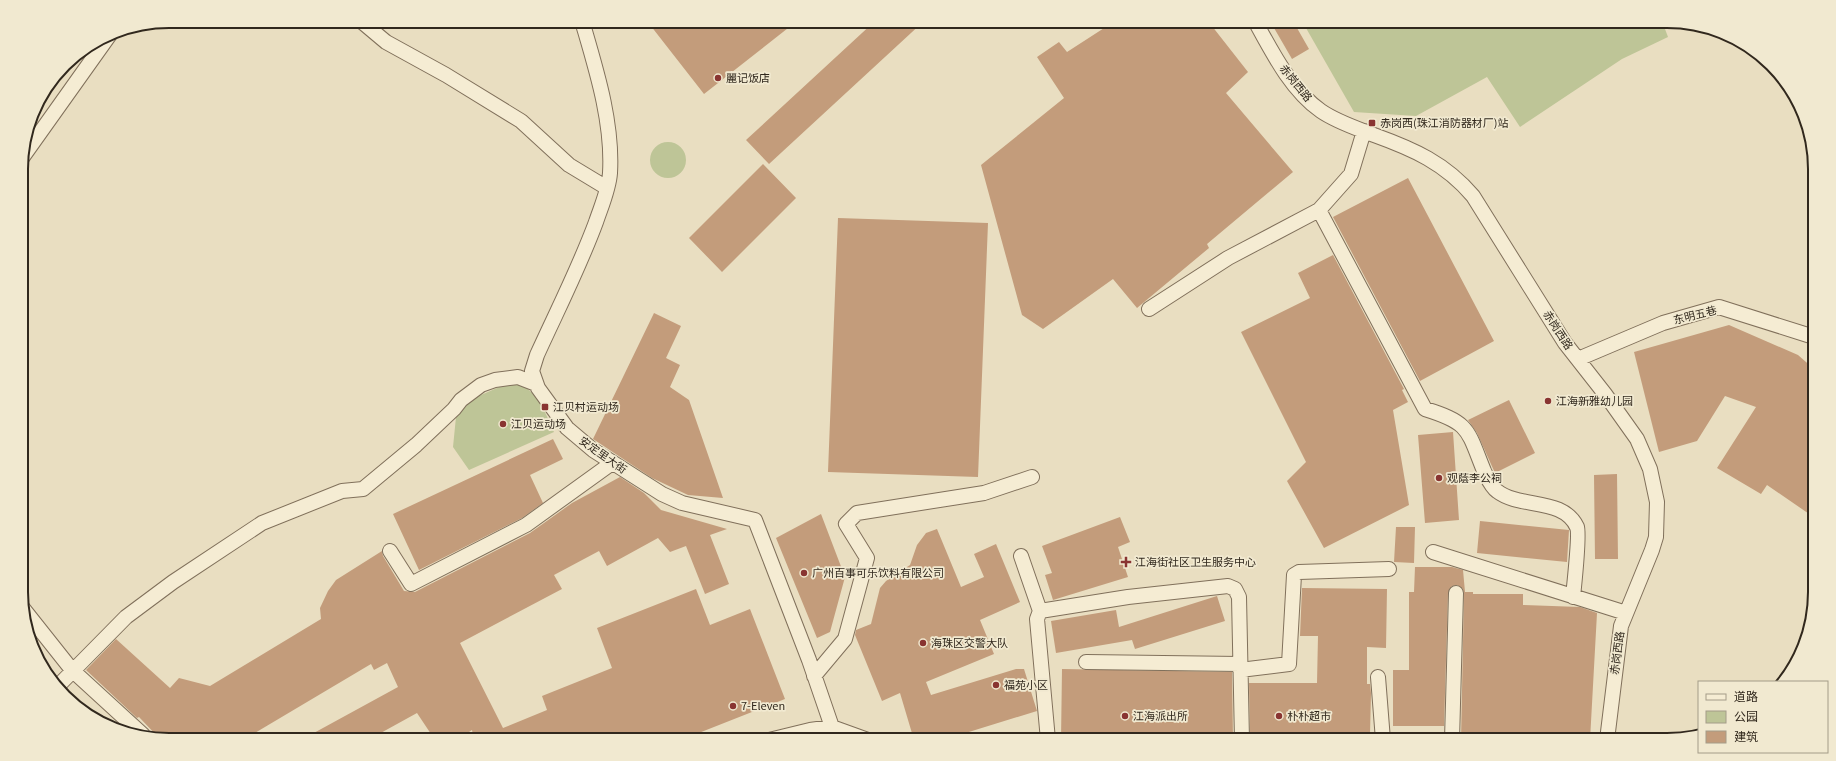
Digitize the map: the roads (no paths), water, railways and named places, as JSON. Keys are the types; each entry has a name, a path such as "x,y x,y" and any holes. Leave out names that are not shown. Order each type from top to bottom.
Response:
{"street":[{"path":"369,28 386,42 446,75 521,121 569,165 607,188"},
{"name":"安定里大街","path":"584,28 602,96 610,143 610,174 607,188 586,248 537,356 532,371 536,384 551,408 567,428 593,450 612,463 662,494 682,503 755,520 814,676"},
{"name":"赤岗西路","path":"1259,28 1269,48 1291,80 1321,111 1346,124 1417,151 1451,172 1464,185 1473,196 1565,343 1637,439 1650,469 1657,502 1658,523 1652,550 1621,626 1607,733"},
{"path":"30,147 102,45"},
{"path":"1149,309 1228,258 1319,210 1351,174 1364,131"},
{"path":"1319,210 1426,409 1449,416 1467,430 1487,477 1495,490 1505,497 1562,510 1572,519 1578,529 1573,597"},
{"name":"东明五巷","path":"1578,359 1663,323 1719,307 1808,336"},
{"path":"61,683 72,670 132,613 173,582 262,523 342,491 363,489 416,446 462,400 480,385 495,380 518,377 536,384"},
{"path":"390,551 408,582 411,584 526,525 612,463"},
{"path":"832,727 814,676 845,638 867,558 846,524 857,513 984,493 1032,477"},
{"path":"1434,552 1626,613"},
{"path":"1021,556 1040,611 1038,619 1047,733"},
{"path":"1086,662 1240,667 1289,664 1294,576 1299,572 1389,569"},
{"path":"1040,611 1128,597 1228,586 1235,589 1239,597 1242,733"},
{"path":"1452,733 1456,593"},
{"path":"31,618 72,670 136,729"},
{"path":"1378,678 1382,733"},
{"path":"798,733 832,727 849,733"}],"place":[{"name":"麗记饭店","path":"718,78"},
{"name":"赤岗西(珠江消防器材厂)站","path":"1372,123"},
{"name":"江海新雅幼儿园","path":"1548,401"},
{"name":"江贝村运动场","path":"545,407"},
{"name":"江贝运动场","path":"503,424"},
{"name":"观蔭李公祠","path":"1439,478"},
{"name":"江海街社区卫生服务中心","path":"1126,562"},
{"name":"广州百事可乐饮料有限公司","path":"804,573"},
{"name":"海珠区交警大队","path":"923,643"},
{"name":"福苑小区","path":"996,685"},
{"name":"7-Eleven","path":"733,706"},
{"name":"江海派出所","path":"1125,716"},
{"name":"朴朴超市","path":"1279,716"}]}
